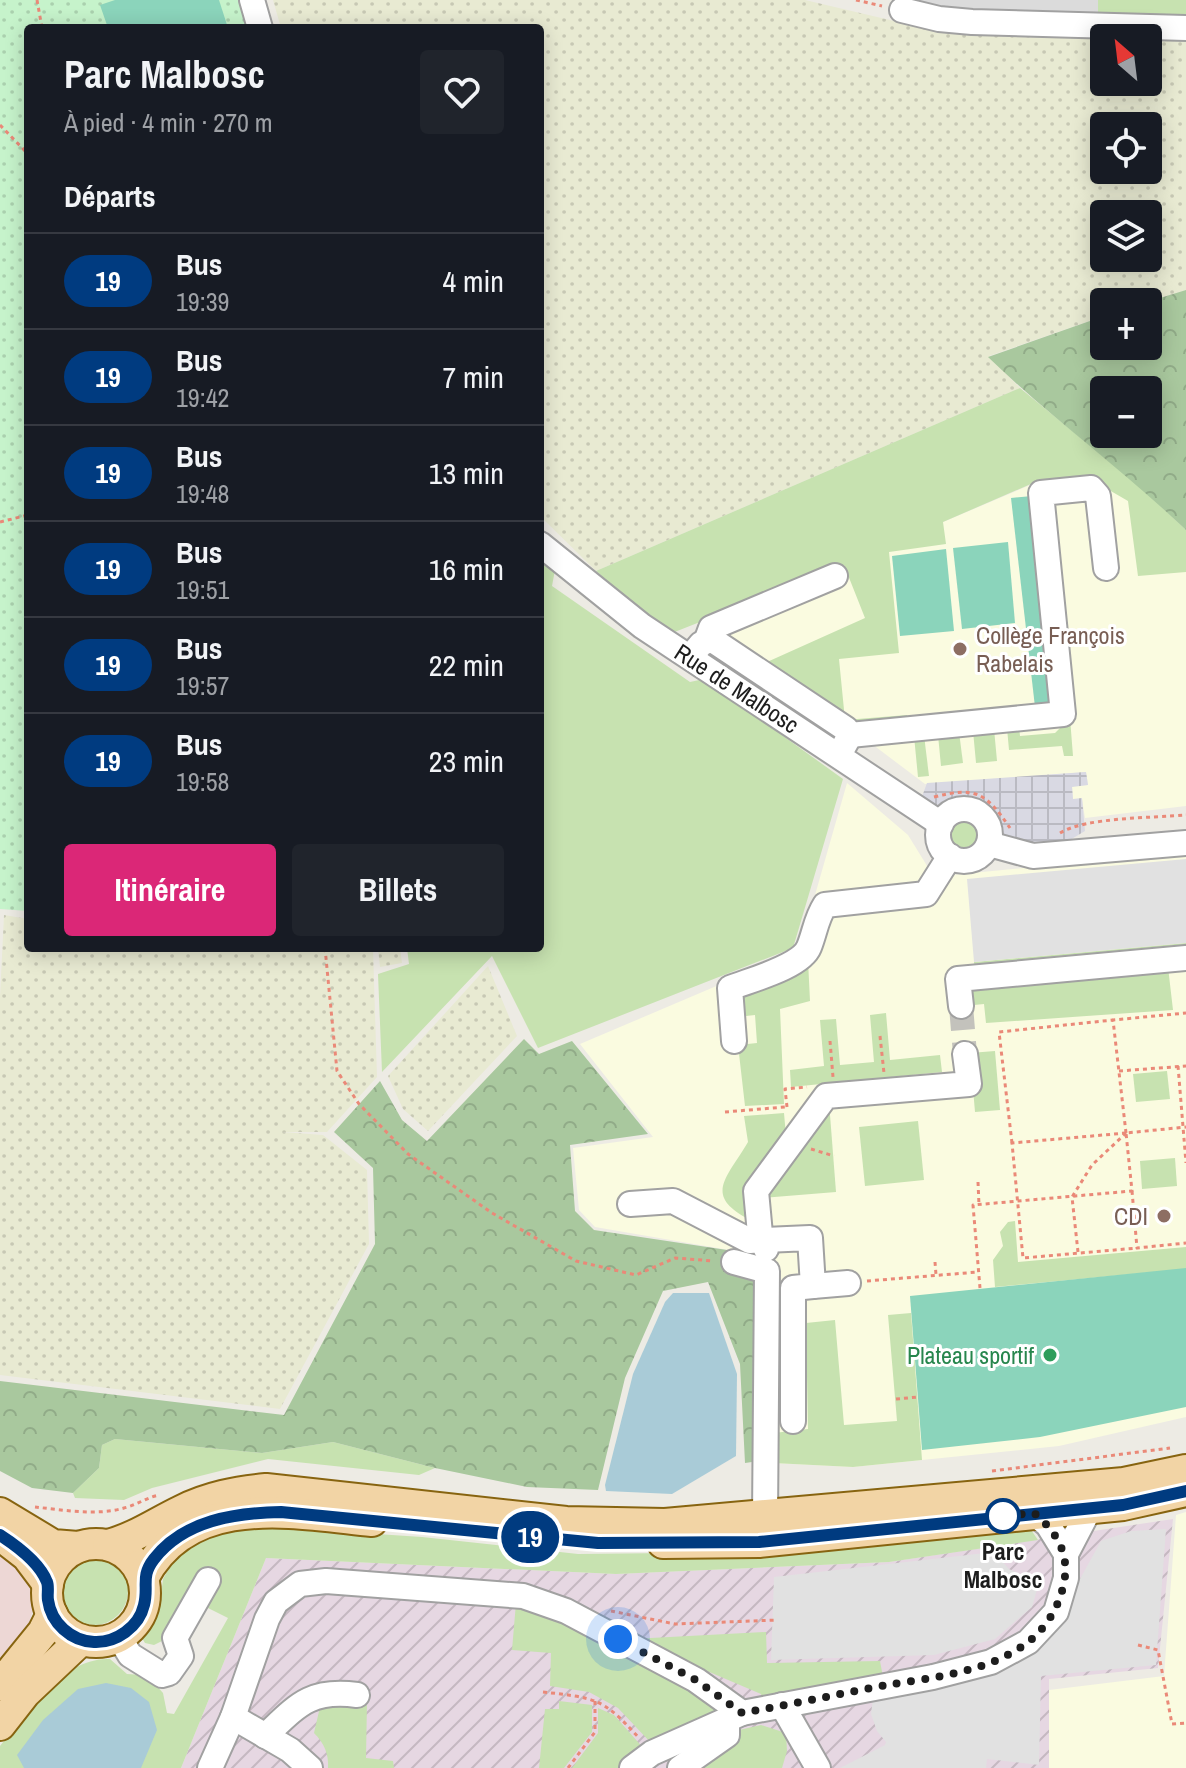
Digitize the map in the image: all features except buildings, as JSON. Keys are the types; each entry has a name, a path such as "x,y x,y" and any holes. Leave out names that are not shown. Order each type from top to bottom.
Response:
{"main road":[{"path":"0,1513 53,1545 78,1547 108,1545 129,1539 182,1510 227,1493 266,1489 566,1522 665,1524 1124,1483 1181,1459"},
{"path":"143,1578 153,1560 169,1542 192,1528 251,1512 281,1512 598,1543 759,1542 1123,1505 1186,1491"},
{"path":"0,1535 27,1556 48,1584"},
{"path":"78,1547 58,1561 47,1594 59,1626 81,1640 94,1642 119,1637 130,1628 144,1605 143,1578 130,1556 108,1545"},
{"path":"0,1685 43,1632 52,1614"},
{"path":"0,1725 25,1693 81,1640"}],"street":[{"path":"252,0 259,24"},
{"path":"902,10 939,19 972,22 1186,28"},
{"path":"843,745 1063,714 1041,493 1091,488 1098,496 1106,568"},
{"name":"Rue de Malbosc","path":"544,547 642,626 699,648 843,745 932,818"},
{"path":"699,648 711,628 835,576"},
{"path":"961,809 979,813 989,827 989,844 977,857 969,860 950,856 940,842 932,818 961,809"},
{"path":"989,844 1033,856 1095,837 1186,830"},
{"path":"1061,846 1186,843"},
{"path":"734,1041 730,988 789,965 808,951 817,916 825,905 926,894 950,856"},
{"path":"961,1006 958,979 1186,958"},
{"path":"765,1517 768,1280 756,1191 826,1096 969,1084 965,1054"},
{"path":"630,1204 673,1201 750,1241 810,1238 803,1287 793,1421"},
{"path":"734,1262 768,1280 803,1287 848,1283"},
{"path":"632,1768 652,1753 734,1716 933,1677 991,1662 1028,1642 1056,1612 1066,1578 1066,1554 1090,1508"},
{"path":"1034,1513 1048,1525 1066,1554"},
{"path":"119,1637 130,1655 162,1675 169,1673 181,1656 175,1638 208,1580"},
{"path":"210,1768 233,1717 267,1619 276,1602 300,1584 326,1581 523,1596 566,1611 696,1680 734,1716"},
{"path":"265,1736 312,1697 333,1692 357,1695"},
{"path":"782,1705 818,1768"},
{"path":"680,1768 727,1735 734,1716"},
{"path":"233,1717 290,1750 310,1768"}],"path":[{"path":"37,0 41,24"},
{"path":"856,0 902,10"},
{"path":"0,125 24,150"},
{"path":"0,522 24,516"},
{"path":"932,818 932,798 971,791 985,796 1009,828 1017,833"},
{"path":"1061,846 1068,828 1090,823 1186,815"},
{"path":"325,952 337,1071 359,1104 408,1154 492,1213 576,1261 636,1275 675,1258 734,1262"},
{"path":"1186,1013 999,1032 1023,1258 1186,1243"},
{"path":"1113,1020 1137,1248"},
{"path":"880,1036 885,1081"},
{"path":"830,1041 834,1085"},
{"path":"1178,1066 1186,1163"},
{"path":"1119,1071 1186,1066"},
{"path":"1012,1143 1184,1127"},
{"path":"1078,1252 1072,1197 1092,1165 1126,1133"},
{"path":"978,1182 979,1205"},
{"path":"980,1288 973,1205 1132,1191"},
{"path":"935,1262 936,1275"},
{"path":"848,1283 978,1272"},
{"path":"896,1399 918,1397"},
{"path":"986,1473 997,1468 1165,1448 1181,1459"},
{"path":"31,1507 107,1512 172,1493"},
{"path":"605,1609 675,1624 777,1620"},
{"path":"1138,1645 1158,1650 1172,1724 1186,1723"},
{"path":"543,1692 595,1700 616,1712 652,1753"},
{"path":"568,1768 595,1732 595,1700"}],"shaded area":[{"path":"273,0 805,0 928,29 1090,35 1090,96 1162,96 1162,37 1186,38 1186,290 1162,297 1162,288 1090,288 1090,321 989,356 1020,388 596,571 544,520 544,24 280,24"},
{"path":"910,0 1098,0 1098,18 946,16"},
{"name":"Collège François Rabelais","path":"1101,455 1186,530 1186,806 1085,818 1082,799 1073,799 1072,786 1088,785 1086,772 925,784 856,732 696,623 757,601"},
{"path":"1086,772 1088,785 1072,787 1073,799 1082,798 1085,831 1058,847 1016,844 1002,834 991,810 977,803 961,800 937,805 920,802 927,783"},
{"path":"847,783 908,835 929,869 951,875 1186,852 1186,1417 1059,1446 853,1467 773,1463 758,1255 595,1227 579,1210 573,1148 653,1137 580,1044 799,951"},
{"path":"1186,859 1186,943 974,962 967,879"},
{"path":"4,915 24,918 24,952 373,952 377,1077 327,1132 282,1132 323,1135 367,1170 369,1244 280,1409 0,1375 0,997"},
{"path":"378,952 401,952 402,963 380,967"},
{"path":"488,966 517,1036 428,1131 403,1109 388,1076"},
{"path":"1186,1512 1186,1768 1049,1768 1049,1690 1164,1676 1176,1515"},
{"path":"1173,1519 1158,1668 1049,1679 1049,1768 181,1768 266,1558 616,1574 889,1562"},
{"path":"1166,1529 1156,1665 1041,1676 1039,1765 987,1759 986,1768 840,1768 885,1745 871,1714 873,1698 975,1677 1018,1663 1050,1638 1065,1617 1075,1588 1101,1541 1131,1531"},
{"path":"0,1552 28,1577 34,1607 24,1640 0,1670"},
{"path":"994,1552 1009,1569 1039,1583 1032,1607 995,1639 934,1655 771,1660 774,1577"}],"green space":[{"path":"0,0 243,0 251,24 24,24 24,911 0,909"},
{"path":"115,0 219,0 227,24 107,24 100,5"},
{"path":"1098,0 1186,0 1186,21 1098,18"},
{"path":"1186,290 1186,530 1092,448 1162,448 1162,376 1090,376 1090,446 988,357 1090,321 1090,360 1162,360 1162,297"},
{"path":"1020,388 1144,490 1186,530 1186,572 1138,576 1128,501 1097,483 1042,487 1040,480 943,522 946,544 889,552 899,653 839,659 845,720 907,715 908,725 856,732 758,666 865,618 844,565 667,635 596,571"},
{"path":"1032,496 1055,704 1035,707 1011,498"},
{"path":"1008,542 1015,623 962,629 953,548"},
{"path":"946,549 954,631 900,636 892,556"},
{"path":"544,560 555,570 552,586 690,682 704,679 843,779 793,948 538,1048 492,956 382,1072 378,974 409,964 408,952 544,952"},
{"path":"1070,718 1073,756 1064,756 1062,746 1009,750 1007,728 1019,726 1020,736 1055,733"},
{"path":"994,729 997,761 976,763 973,731"},
{"path":"959,732 963,763 941,766 938,735"},
{"path":"924,735 929,776 918,777 914,736"},
{"path":"964,816 975,821 980,832 975,843 964,848 953,843 948,832 953,821"},
{"path":"1186,943 1186,952 975,970 974,962"},
{"path":"808,960 810,1001 780,1009 784,1104 745,1106 738,1045 757,1043 755,1015 737,1017 736,991"},
{"path":"1168,967 1173,1010 986,1023 984,1004 964,1006 975,985"},
{"path":"886,1013 890,1060 940,1055 942,1072 791,1087 790,1070 824,1066 820,1020 836,1019 840,1065 874,1062 870,1015"},
{"path":"524,1039 539,1054 572,1041 648,1134 570,1145 575,1211 594,1230 747,1253 759,1288 759,1461 745,1463 740,1364 708,1282 663,1291 625,1378 598,1490 527,1487 333,1442 262,1453 115,1439 102,1445 99,1468 73,1493 32,1488 0,1471 0,1381 284,1415 375,1244 373,1168 334,1132 380,1081 402,1120 427,1141"},
{"path":"995,1051 1000,1110 975,1112 970,1053"},
{"path":"1167,1071 1170,1099 1136,1102 1133,1074"},
{"path":"829,1102 836,1192 761,1198"},
{"path":"784,1113 786,1136 754,1222 728,1204 723,1196 723,1187 748,1142 744,1116"},
{"path":"918,1121 924,1180 865,1186 859,1127"},
{"path":"1175,1158 1177,1186 1142,1189 1140,1161"},
{"path":"1015,1221 1018,1262 1186,1247 1186,1269 995,1287 993,1260 1003,1246 1000,1232 1008,1222"},
{"name":"Plateau sportif","path":"1186,1268 1186,1407 1040,1437 922,1450 910,1296"},
{"path":"911,1313 922,1460 853,1467 773,1463 774,1433 808,1429 806,1323 835,1320 844,1425 897,1421 888,1315"},
{"path":"115,1439 262,1453 333,1442 435,1468 419,1475 268,1459 152,1488 124,1500 75,1498 73,1493 99,1468 102,1445"},
{"path":"1027,1524 1038,1540 889,1562 616,1574 266,1558 181,1768 0,1768 0,1746 34,1703 61,1677 93,1661 110,1659 127,1674 142,1675 163,1693 167,1713 174,1714 228,1618 188,1598 166,1639 154,1645 145,1643 142,1638 161,1595 163,1579 173,1561 193,1542 215,1534 271,1527 422,1537 578,1554 769,1552"},
{"path":"94,1557 118,1567 128,1591 118,1615 94,1625 70,1615 60,1591 70,1567"},
{"path":"516,1603 531,1606 714,1697 718,1709 707,1720 652,1744 618,1708 589,1692 550,1686 551,1653 512,1650"},
{"path":"766,1632 767,1663 880,1661 883,1677 761,1702 761,1694 632,1639"},
{"path":"330,1699 367,1701 366,1758 393,1761 394,1768 328,1768 325,1749 314,1733 320,1707"},
{"path":"559,1701 592,1705 592,1732 564,1768 539,1768 545,1709 559,1709"},
{"path":"598,1708 614,1715 645,1750 621,1768 572,1768 598,1733"},
{"path":"761,1725 786,1733 787,1751 782,1768 691,1768 739,1730"}],"water":[{"path":"673,1293 709,1293 737,1374 736,1456 672,1494 606,1491 633,1374 665,1302"},
{"path":"106,1683 131,1688 149,1702 157,1730 141,1768 24,1768 17,1755 43,1720 78,1689"}],"tunnel":[{"path":"961,1006 965,1054"}],"bus line":[{"name":"19","path":"0,1535 27,1556 48,1584 48,1604 59,1626 81,1640 94,1642 119,1637 139,1618 146,1591 143,1578 153,1560 169,1542 192,1528 251,1512 281,1512 598,1543 759,1542 1123,1505 1186,1491"}],"place":[{"name":"Collège François Rabelais","path":"960,649"},
{"name":"CDI","path":"1164,1216"},
{"name":"Plateau sportif","path":"1050,1355"},
{"name":"Parc Malbosc","path":"1003,1516"}],"route":[{"path":"618,1639 696,1680 742,1713 933,1677 991,1662 1028,1642 1056,1612 1066,1578 1066,1554 1048,1525 1034,1513 1003,1516"}]}
